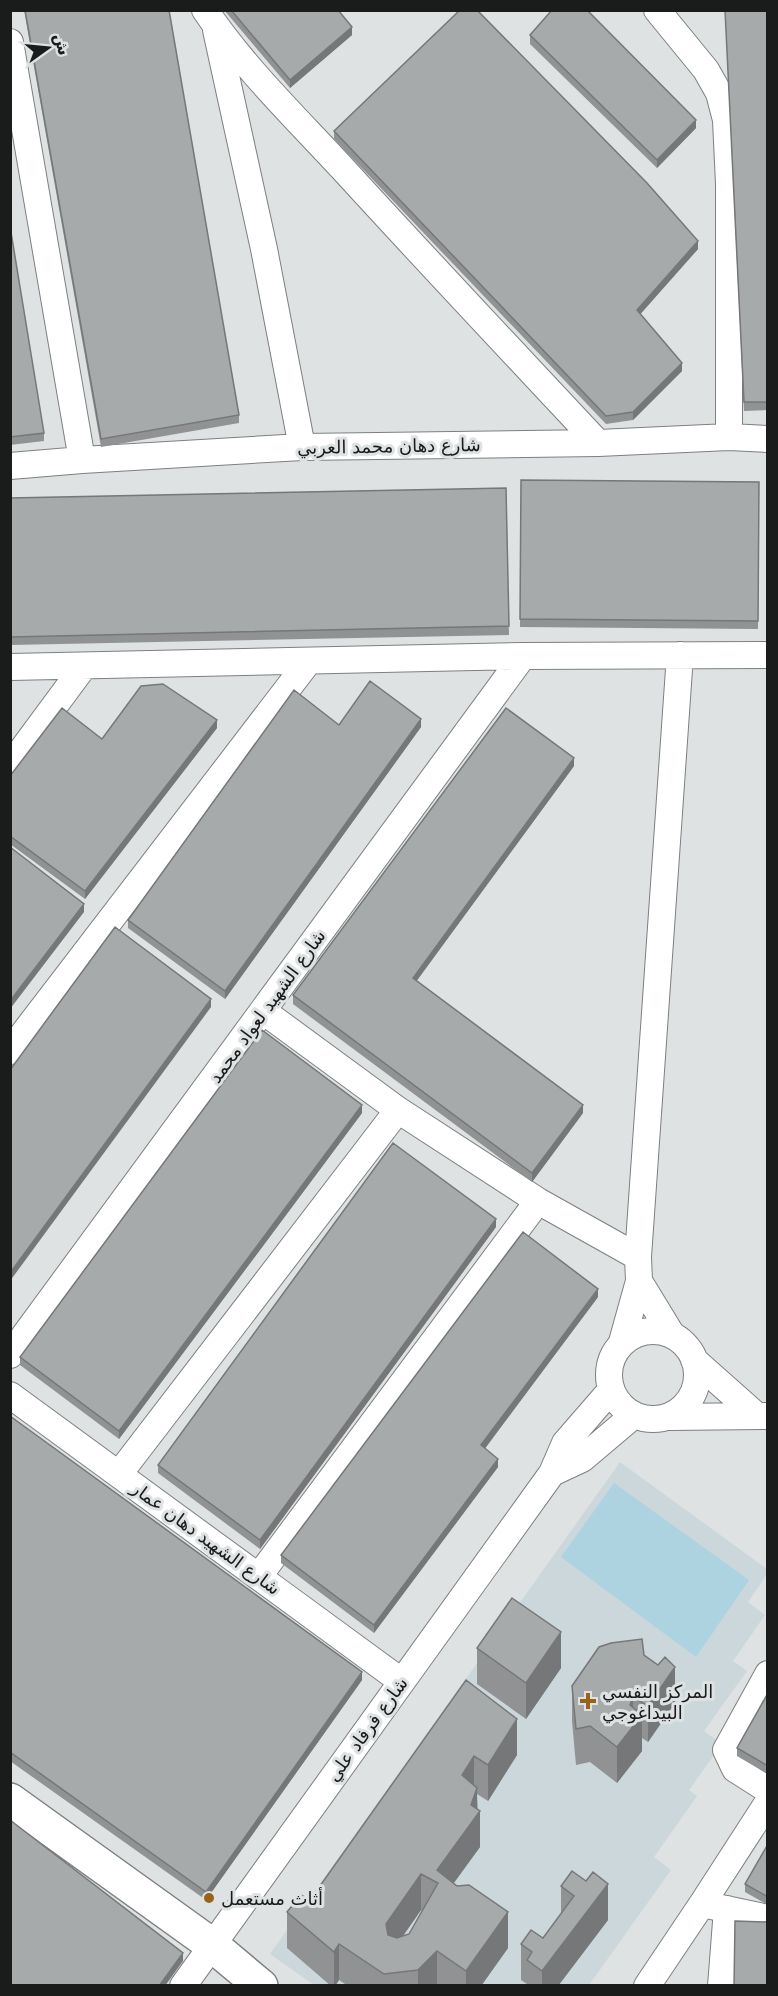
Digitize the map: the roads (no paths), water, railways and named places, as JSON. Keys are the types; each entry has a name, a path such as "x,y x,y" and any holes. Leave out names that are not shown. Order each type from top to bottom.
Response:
{"street":[{"path":"657,10 706,70 719,93 726,120 729,184 729,437"},
{"path":"210,18 261,79 598,443"},
{"path":"210,18 264,249 302,447"},
{"path":"10,42 82,460"},
{"name":"شارع دهان محمد العربي","path":"10,466 302,447 768,438"},
{"path":"680,655 639,1269 622,1342 612,1356 608,1373 611,1390 620,1405 634,1415 651,1419 762,1416"},
{"path":"10,667 523,656 768,655"},
{"name":"شارع الشهيد لعواد محمد","path":"10,1355 523,656"},
{"path":"10,1051 308,662"},
{"path":"10,766 84,666"},
{"path":"263,1011 398,1110 639,1269 672,1335"},
{"path":"119,1474 398,1110"},
{"path":"259,1576 538,1201"},
{"path":"622,1342 637,1333 655,1330 672,1335 686,1345 694,1360 697,1377 693,1394 683,1408 668,1417"},
{"path":"694,1360 762,1416"},
{"name":"شارع فرفاد علي","path":"183,1986 552,1473 565,1443 611,1390"},
{"name":"شارع الشهيد دهان عمار","path":"10,1395 401,1681"},
{"name":"شارع فرفاد علي","path":"552,1473 582,1459 634,1415"},
{"path":"768,1674 726,1750 735,1769 768,1790"},
{"path":"10,1800 212,1945 261,1986"},
{"path":"647,1986 768,1802"},
{"path":"702,1904 768,1918"},
{"path":"721,1986 728,1909"}],"place":[{"name":"المركز النفسي البيداغوجي","path":"588,1701"},
{"name":"أثاث مستعمل","path":"209,1898"}]}
